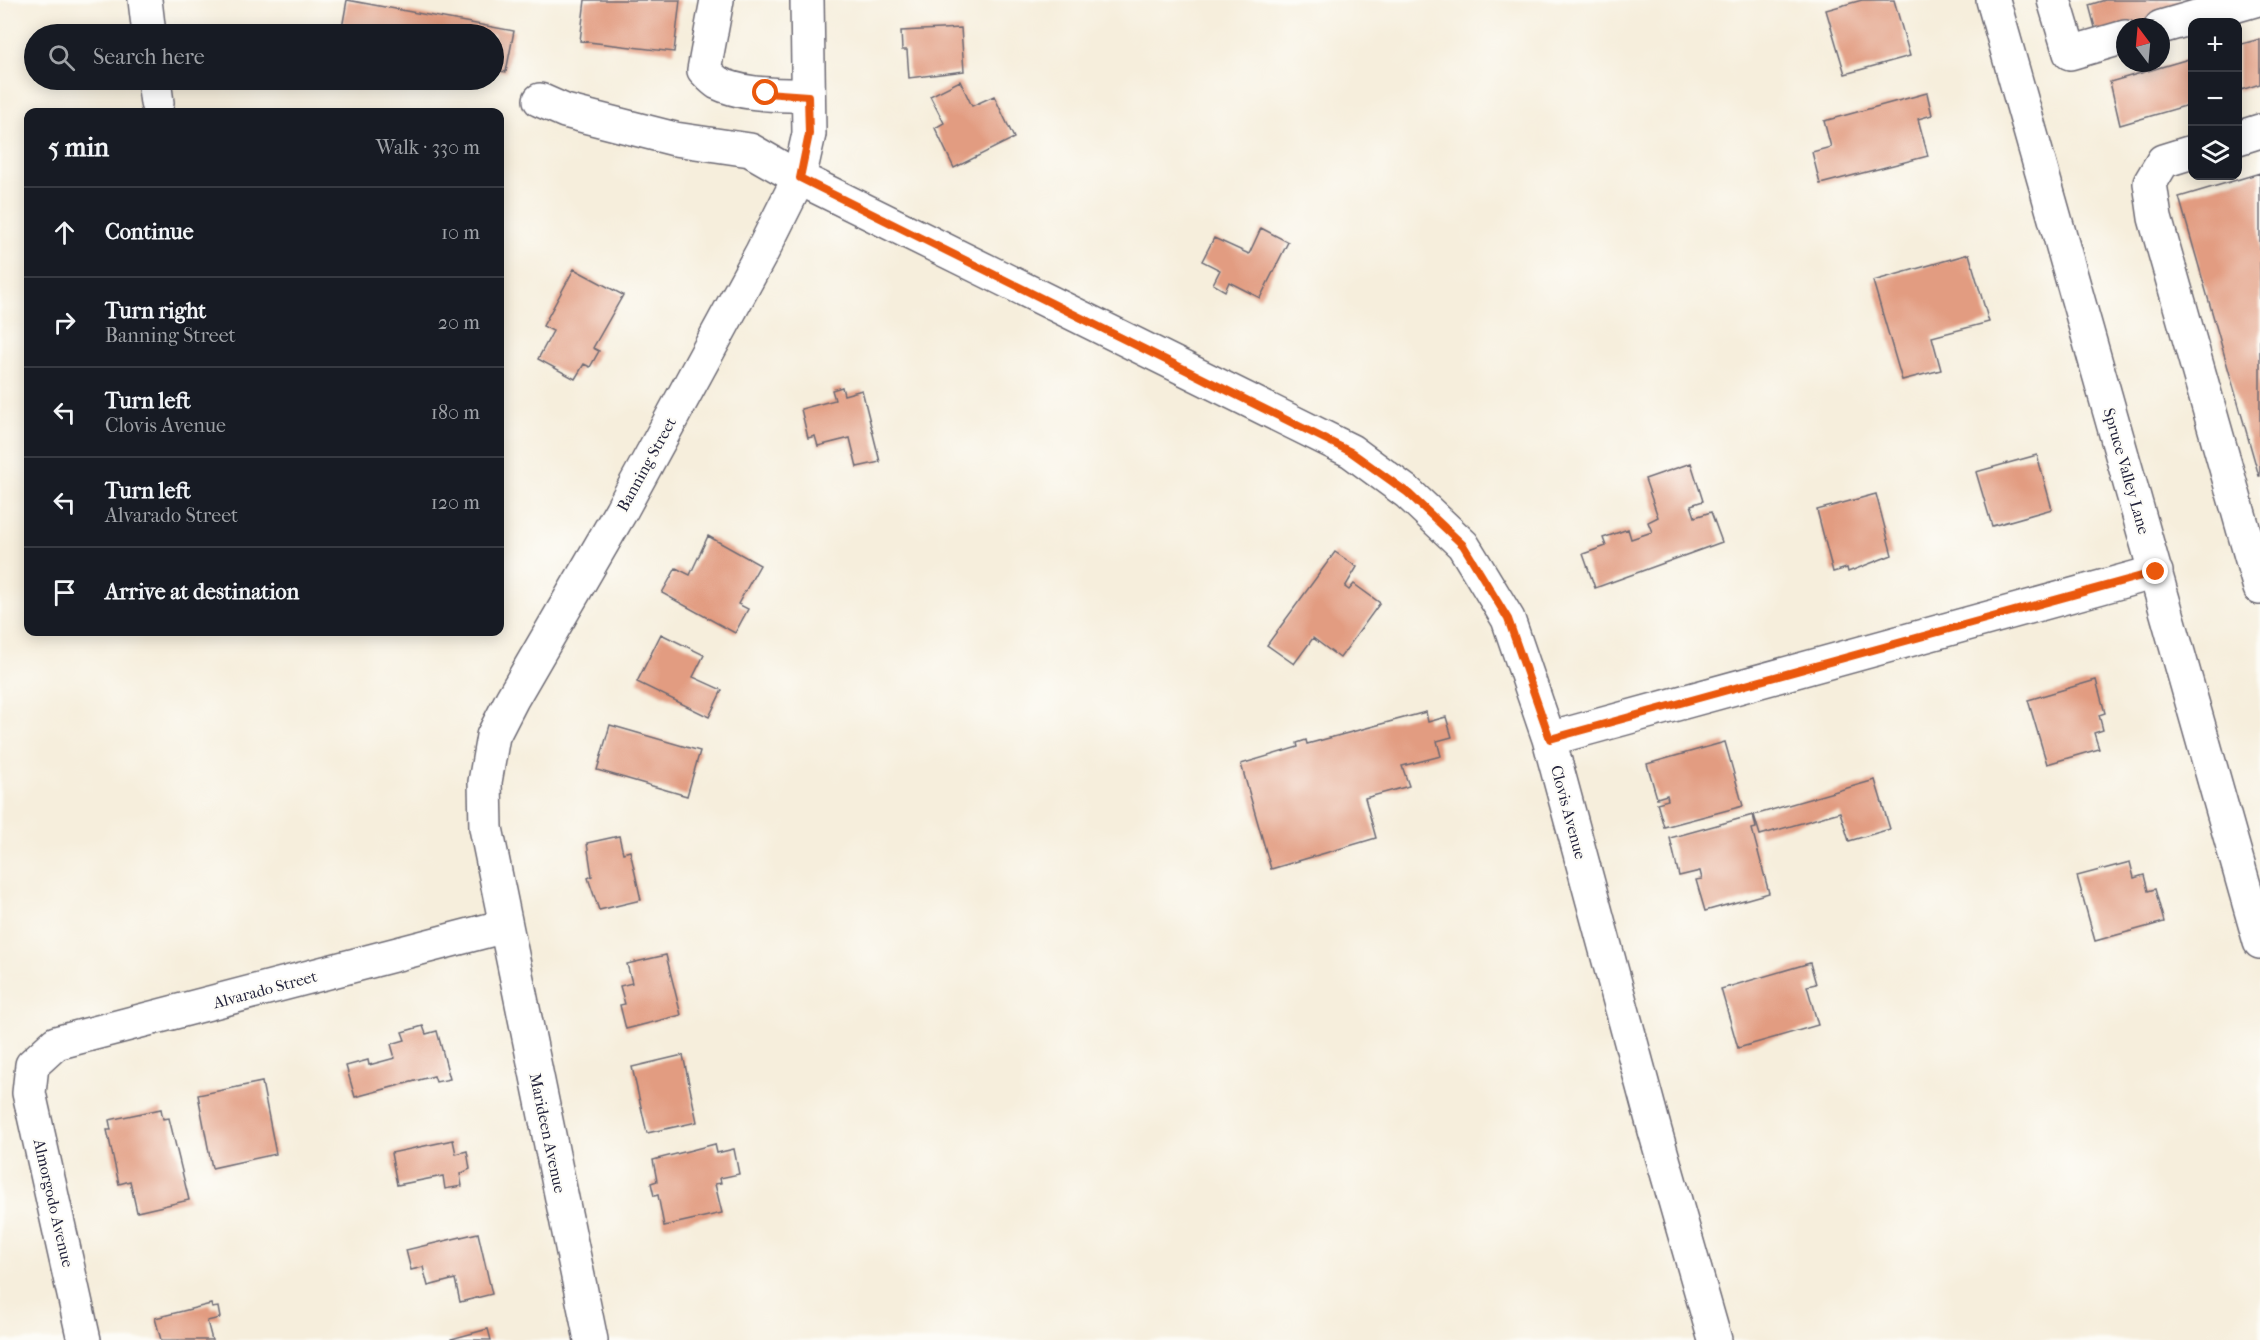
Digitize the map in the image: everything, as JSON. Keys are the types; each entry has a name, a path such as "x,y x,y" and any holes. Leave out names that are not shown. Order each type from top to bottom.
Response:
{"street":[{"path":"146,0 148,24"},
{"path":"717,0 704,70 716,82 734,88 808,96"},
{"name":"Banning Street","path":"506,926 486,828 485,782 493,736 626,500 800,178 809,134 807,0"},
{"name":"Spruce Valley Lane","path":"1993,0 2260,942"},
{"path":"2054,0 2070,53 2116,40"},
{"path":"2170,24 2255,0"},
{"name":"Clovis Avenue","path":"540,100 565,111 675,139 750,150 800,178 1351,452 1408,493 1463,545 1508,619 1550,739 1655,1131 1715,1340"},
{"path":"2242,137 2260,131"},
{"path":"2188,153 2163,160 2150,183 2155,219 2260,588"},
{"path":"1550,739 2156,572"},
{"name":"Alvarado Street","path":"32,1065 56,1043 506,926"},
{"name":"Marideen Avenue","path":"506,926 591,1340"},
{"name":"Almorgodo Avenue","path":"32,1065 29,1093 84,1340"}],"building":[{"path":"347,0 476,24 343,24"},
{"path":"585,0 680,0 674,52 580,41"},
{"path":"1862,0 1894,0 1910,56 1845,74 1826,10"},
{"path":"2105,0 2230,0 2170,18 2116,18 2116,31 2098,39 2089,5"},
{"path":"961,28 964,71 909,78 907,50 902,50 901,31"},
{"path":"504,29 514,31 506,72 504,72"},
{"path":"2260,39 2260,84 2242,90 2242,72 2242,44"},
{"path":"2188,59 2188,105 2120,125 2110,82 2144,72 2170,72 2170,64"},
{"path":"960,81 972,106 994,96 1014,138 954,168 935,128 944,123 930,96"},
{"path":"1927,93 1932,115 1918,119 1928,156 1820,184 1812,152 1831,147 1824,121"},
{"path":"2260,173 2260,476 2179,197"},
{"path":"1261,228 1288,242 1260,298 1229,282 1225,291 1213,284 1220,270 1202,261 1214,238 1249,254"},
{"path":"1969,254 1989,322 1932,337 1941,370 1902,380 1873,281"},
{"path":"574,269 623,295 593,348 599,351 590,367 584,364 575,379 538,359 553,331 543,326"},
{"path":"842,387 844,395 862,390 880,462 857,467 850,438 818,446 815,436 808,438 801,409 835,400 832,390"},
{"path":"2037,455 2052,509 1992,526 1976,472"},
{"path":"1691,463 1703,501 1691,505 1695,517 1711,512 1722,542 1595,588 1583,554 1606,546 1603,538 1628,529 1631,539 1652,532 1648,522 1658,517 1645,479"},
{"path":"1876,494 1892,555 1848,572 1847,568 1833,572 1817,510"},
{"path":"708,536 760,565 738,604 748,609 735,633 662,593 676,568 690,575"},
{"path":"1335,552 1357,567 1345,587 1349,590 1354,584 1380,603 1340,658 1313,638 1294,664 1267,645"},
{"path":"661,634 704,655 693,677 722,690 709,717 637,682"},
{"path":"2096,680 2105,713 2099,715 2103,730 2094,733 2099,749 2047,764 2028,700"},
{"path":"1426,712 1428,722 1446,717 1452,737 1437,741 1441,756 1402,766 1409,786 1365,798 1376,838 1271,869 1241,764 1298,747 1297,743 1306,740 1307,744"},
{"path":"610,725 700,751 687,796 597,770"},
{"path":"1725,742 1743,806 1664,827 1657,803 1668,800 1667,795 1657,798 1647,764"},
{"path":"1875,780 1890,829 1849,841 1840,812 1760,835 1754,815"},
{"path":"1753,815 1756,828 1752,829 1769,893 1705,911 1696,880 1702,879 1700,871 1679,876 1670,838"},
{"path":"619,836 623,853 630,851 641,900 599,910 588,878 592,876 587,843"},
{"path":"2130,862 2134,878 2144,875 2148,891 2155,889 2164,922 2095,941 2077,876"},
{"path":"666,955 681,1015 626,1029 620,1005 625,1004 620,986 632,983 627,964"},
{"path":"1810,963 1816,984 1807,986 1818,1025 1738,1048 1721,989"},
{"path":"423,1026 426,1034 437,1031 450,1079 436,1082 434,1076 355,1097 346,1066 368,1060 369,1065 395,1058 391,1044 405,1040 402,1032"},
{"path":"683,1055 697,1122 647,1133 632,1067"},
{"path":"262,1082 276,1154 212,1168 198,1095"},
{"path":"161,1109 163,1119 169,1118 189,1200 137,1212 130,1181 119,1184 107,1130 111,1130 109,1120"},
{"path":"453,1140 456,1154 467,1151 470,1169 460,1174 462,1186 445,1189 443,1176 397,1185 391,1153"},
{"path":"715,1144 717,1153 734,1149 739,1174 720,1178 721,1183 715,1184 722,1213 664,1226 658,1195 654,1196 651,1183 657,1181 653,1160"},
{"path":"478,1233 492,1294 460,1302 455,1279 428,1286 423,1267 411,1270 406,1250"},
{"path":"211,1304 212,1308 218,1307 220,1318 207,1321 212,1340 161,1340 155,1318"},
{"path":"488,1329 491,1340 451,1340 451,1339"}],"route":[{"path":"766,93 808,96 809,134 800,178 1351,452 1408,493 1463,545 1508,619 1550,739 2156,572"}]}
